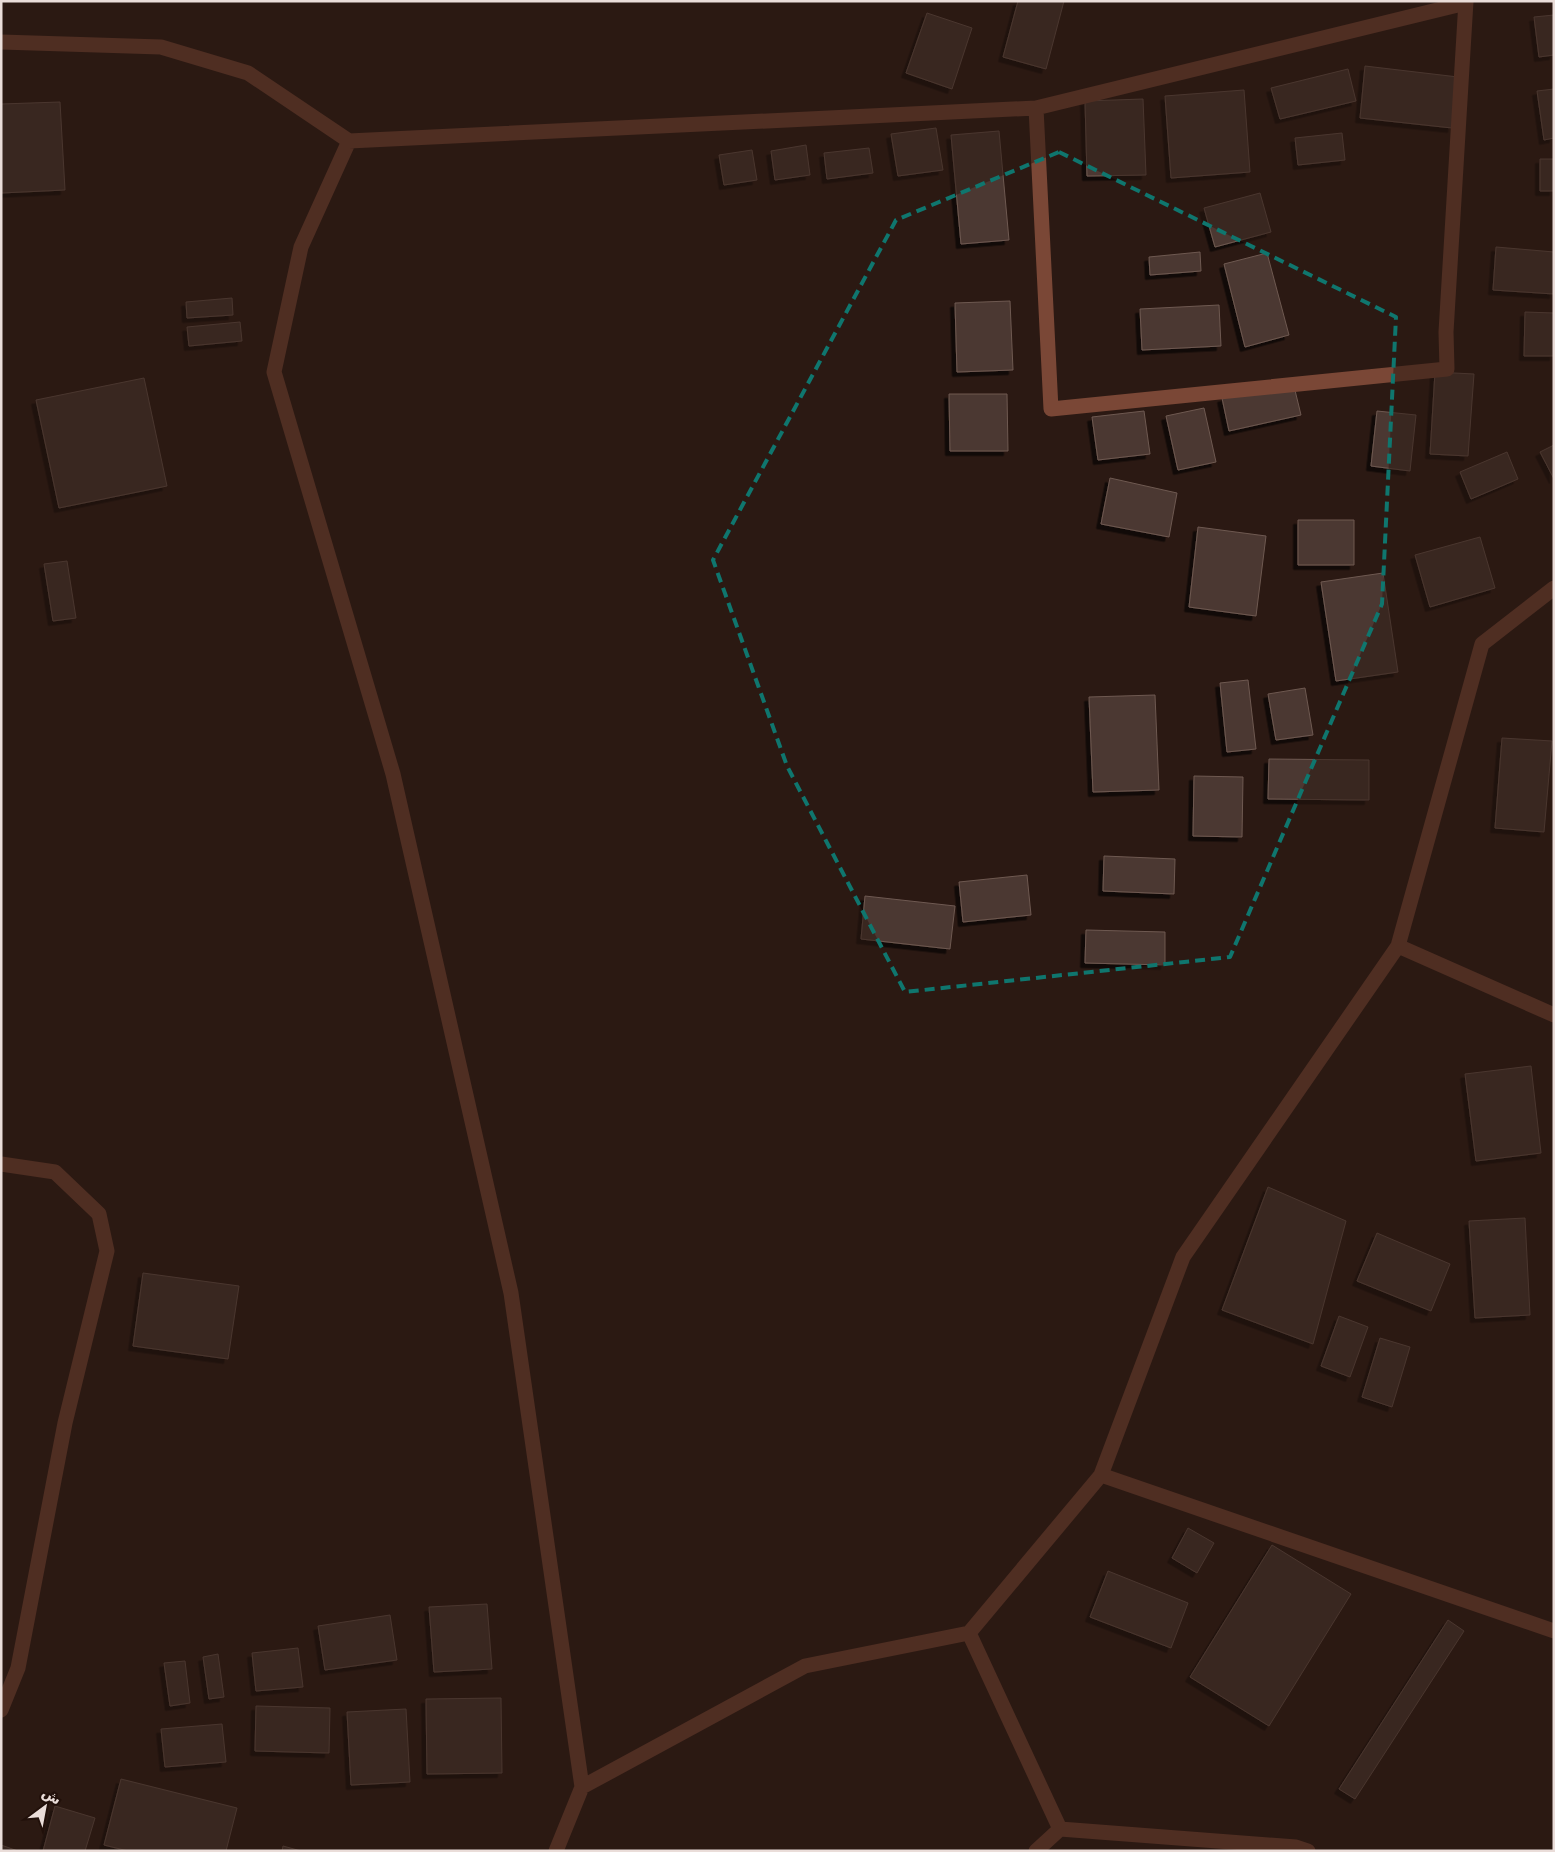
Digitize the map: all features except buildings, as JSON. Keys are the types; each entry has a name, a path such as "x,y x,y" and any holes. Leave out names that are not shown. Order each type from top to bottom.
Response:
{"street":[{"path":"1,42 161,47 248,72 349,141 1036,108 1466,2 1446,332 1447,369 1051,409 1036,108"},
{"path":"349,141 301,247 274,372 393,774 511,1293 582,1787 556,1851"},
{"path":"582,1787 805,1666 969,1633 1101,1475 1183,1256 1398,946 1482,644 1554,588"},
{"path":"1398,946 1554,1015"},
{"path":"1,1164 55,1172 99,1214 107,1250 64,1423 18,1668 1,1710"},
{"path":"1101,1475 1554,1631"},
{"path":"969,1633 1060,1829"},
{"path":"1036,1851 1060,1829 1296,1847 1308,1851"}],"highlighted area":[{"path":"1059,152 1396,317 1382,604 1230,957 905,992 787,766 713,560 896,220"}]}
